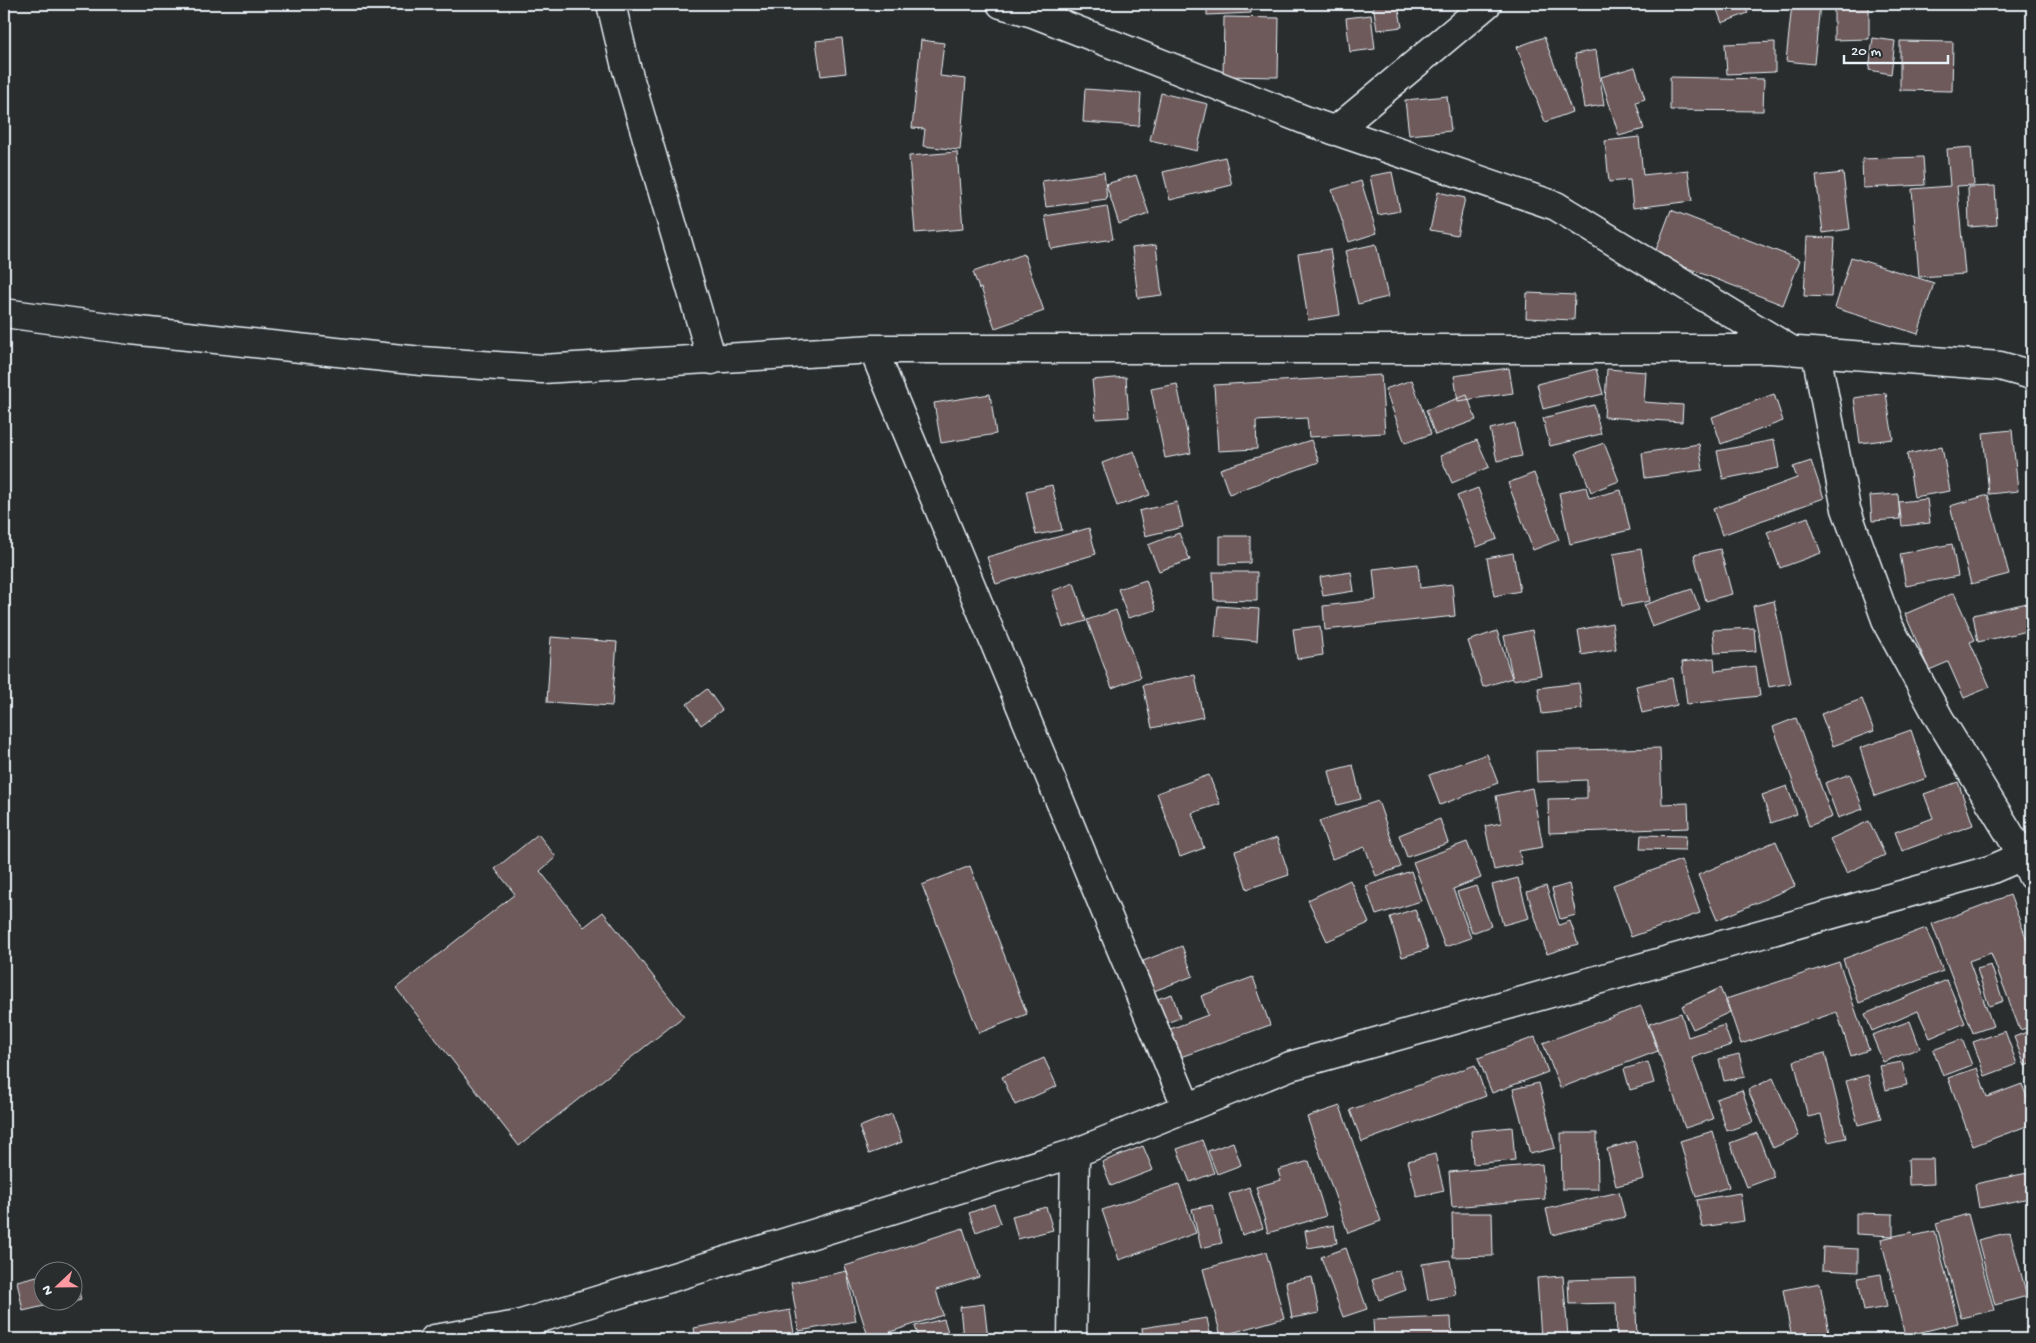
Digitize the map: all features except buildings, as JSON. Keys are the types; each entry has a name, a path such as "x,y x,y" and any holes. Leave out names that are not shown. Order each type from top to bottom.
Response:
{"street":[{"path":"611,4 625,63 712,360"},
{"path":"434,1339 518,1325 1075,1153 1290,1066 1990,870 2029,862 1938,718 1888,625 1846,510 1804,352 1556,206 1335,131 1033,13 1001,4"},
{"path":"1335,131 1487,4"},
{"path":"4,313 131,330 421,361 542,369 873,350 1804,352 2000,366 2032,374"},
{"path":"873,350 1187,1108"},
{"path":"1072,1339 1075,1153"}]}
